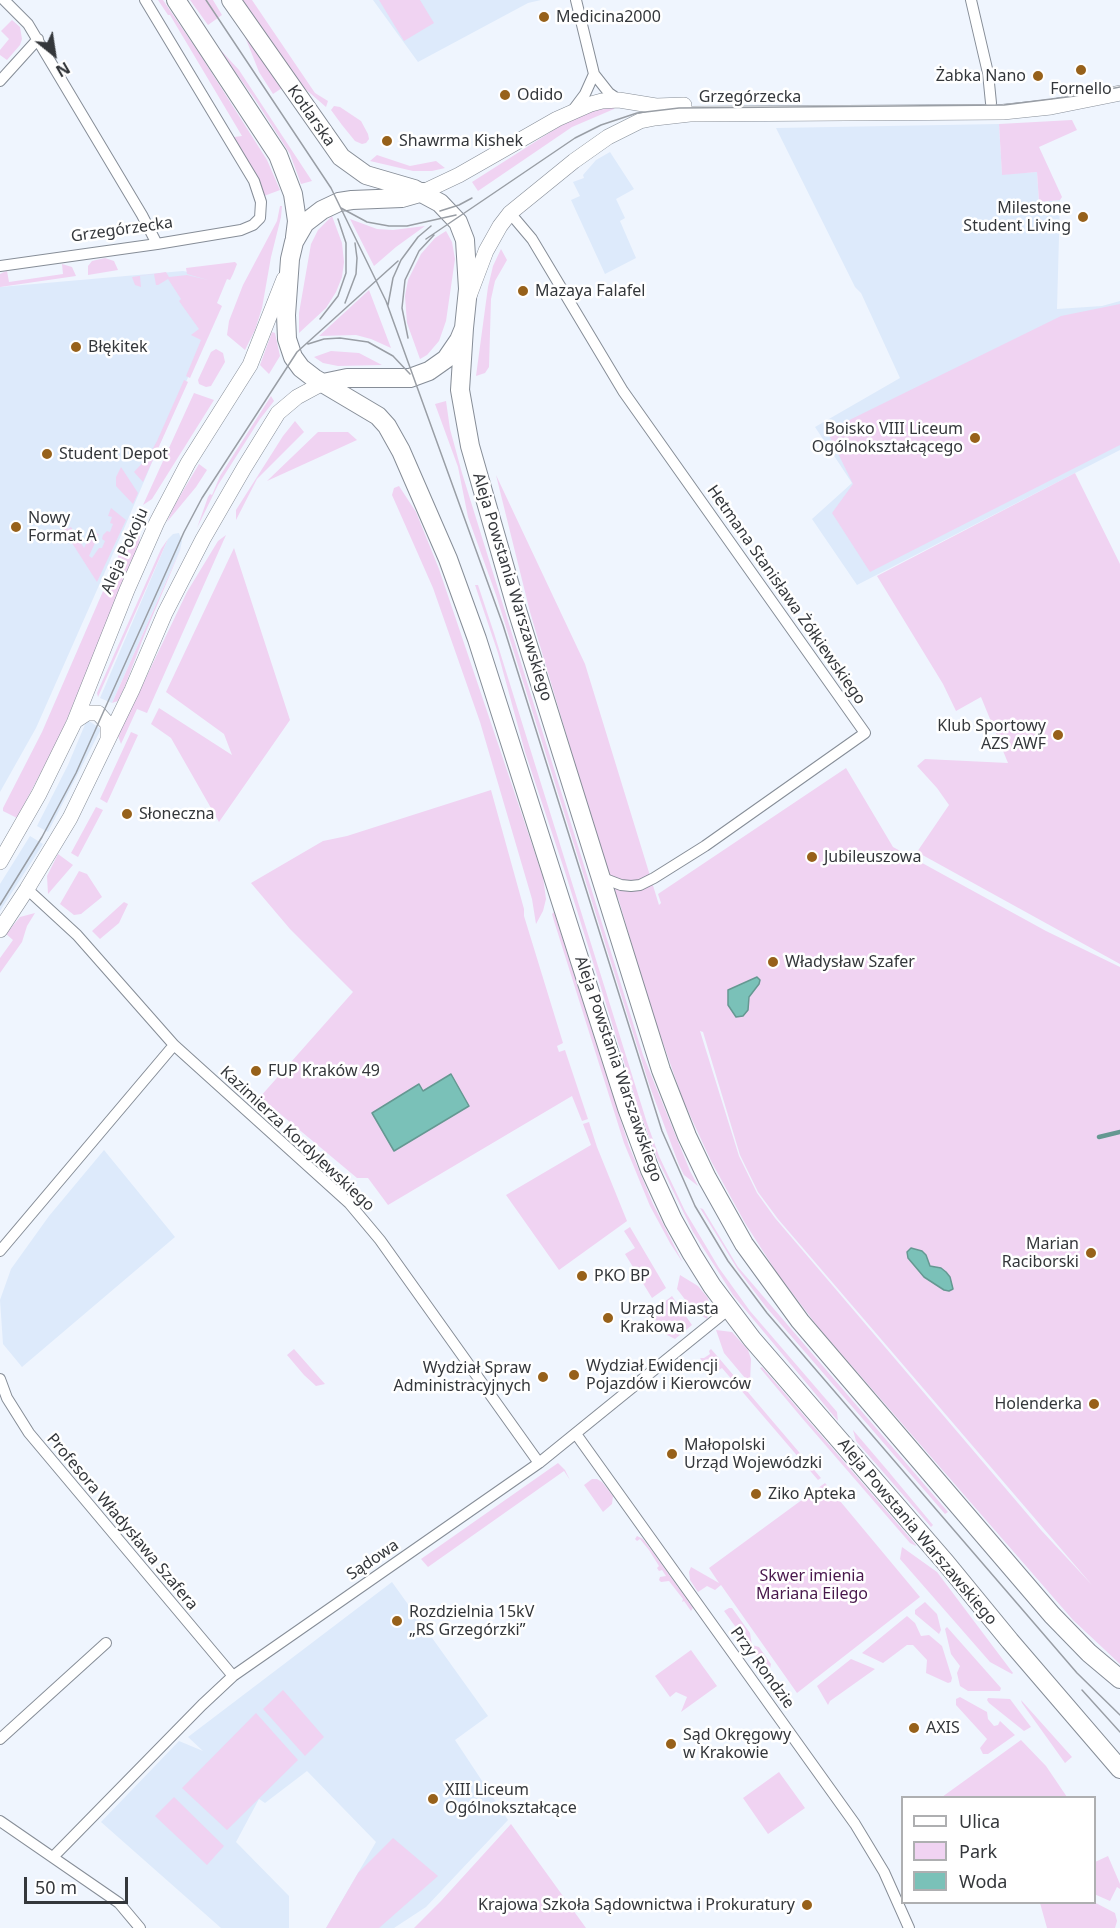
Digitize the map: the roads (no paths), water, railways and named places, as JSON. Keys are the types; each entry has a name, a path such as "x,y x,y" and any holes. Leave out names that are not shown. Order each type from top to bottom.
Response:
{"main road":[{"path":"176,0 265,136 284,169 293,194 296,213 292,251 286,322 289,348 301,368 323,383 347,378 407,378 438,366 446,359 459,340 464,328 467,304 467,249 456,219 447,209 423,192 402,198 335,203 305,223 292,251"},
{"name":"Kotlarska","path":"231,0 341,157 366,174 423,192"},
{"name":"Aleja Powstania Warszawskiego","path":"464,328 460,390 470,446 517,610 673,1104 707,1178 749,1252 779,1295 814,1338 1045,1606 1089,1653 1120,1679"},
{"name":"Aleja Powstania Warszawskiego","path":"323,383 361,404 383,421 395,438 448,559 477,639 627,1108 650,1170 692,1254 729,1310 1114,1763"}],"street":[{"path":"4,0 25,20 38,39 157,244"},
{"name":"Grzegórzecka","path":"0,266 224,233 249,227 261,215 261,202 255,184 145,0"},
{"path":"576,0 594,74 609,93 619,100"},
{"path":"971,0 988,73 991,103"},
{"path":"0,81 38,39"},
{"path":"570,112 585,94 594,74"},
{"name":"Grzegórzecka","path":"423,192 459,175 570,112 602,101 619,100 656,106 991,103 1075,93 1120,84"},
{"name":"Grzegórzecka","path":"467,304 486,251 510,213 556,174 627,126 656,118 690,114 1003,112 1051,107 1120,93"},
{"name":"Hetmana Stanisława Żółkiewskiego","path":"510,213 532,239 623,391 866,733 705,846 654,878 640,885 631,886 621,885 600,877"},
{"name":"Aleja Pokoju","path":"1,857 39,794 74,723 157,522 188,464 254,358 274,308 292,251"},
{"path":"0,930 70,818 186,572 249,459 278,413 297,397 323,383"},
{"path":"74,723 87,712 98,713 108,724 108,739"},
{"name":"Kazimierza Kordylewskiego","path":"27,889 77,935 174,1045 355,1210 380,1240 539,1462"},
{"path":"0,1251 174,1045"},
{"name":"Sądowa","path":"53,1857 232,1676 539,1462 729,1310"},
{"name":"Profesora Władysława Szafera","path":"0,1379 7,1398 29,1433 232,1676"},
{"name":"Przy Rondzie","path":"576,1434 855,1824 884,1872 909,1928"},
{"path":"0,1739 106,1642"},
{"path":"0,1821 119,1903 140,1928"}],"water":[{"path":"757,977 760,980 759,984 749,997 748,1010 743,1016 736,1017 728,1005 728,990"},
{"path":"451,1074 469,1106 394,1151 372,1113 419,1084 423,1091"},
{"path":"911,1248 922,1251 930,1266 941,1268 946,1272 953,1289 944,1290 924,1277 908,1258 907,1252"}],"waterway":[{"path":"1099,1137 1120,1132"}],"tram line":[{"path":"206,0 331,188 386,301 503,625 662,1131 695,1206 728,1261 767,1313 1077,1673 1120,1715"},
{"path":"426,239 575,138 601,125 637,113 679,108 1004,105 1075,96 1120,87"},
{"path":"440,211 472,198"},
{"path":"341,208 367,222 389,226 407,226 456,215"},
{"path":"320,319 338,296 346,273 346,243 338,219"},
{"path":"388,305 393,278 401,260 418,237 431,226"},
{"path":"408,338 402,308 405,280 419,251 434,235"},
{"path":"345,303 356,274 355,243"},
{"path":"0,905 42,837 76,773 184,532 202,498 297,352 398,261"},
{"path":"308,344 324,339 340,338 368,342 393,356 410,374"},
{"path":"1082,1690 1120,1732"}],"place":[{"name":"Medicina2000","path":"544,17"},
{"name":"Fornello","path":"1081,70"},
{"name":"Żabka Nano","path":"1038,76"},
{"name":"Odido","path":"505,95"},
{"name":"Shawrma Kishek","path":"387,141"},
{"name":"Milestone Student Living","path":"1083,217"},
{"name":"Mazaya Falafel","path":"523,291"},
{"name":"Błękitek","path":"76,347"},
{"name":"Boisko VIII Liceum Ogólnokształcącego","path":"975,438"},
{"name":"Student Depot","path":"47,454"},
{"name":"Nowy Format A","path":"16,527"},
{"name":"Klub Sportowy AZS AWF","path":"1058,735"},
{"name":"Słoneczna","path":"127,814"},
{"name":"Jubileuszowa","path":"812,857"},
{"name":"Władysław Szafer","path":"773,962"},
{"name":"FUP Kraków 49","path":"256,1071"},
{"name":"Marian Raciborski","path":"1091,1253"},
{"name":"PKO BP","path":"582,1276"},
{"name":"Urząd Miasta Krakowa","path":"608,1318"},
{"name":"Wydział Ewidencji Pojazdów i Kierowców","path":"574,1375"},
{"name":"Wydział Spraw Administracyjnych","path":"543,1377"},
{"name":"Holenderka","path":"1094,1404"},
{"name":"Małopolski Urząd Wojewódzki","path":"672,1454"},
{"name":"Ziko Apteka","path":"756,1494"},
{"name":"Rozdzielnia 15kV „RS Grzegórzki”","path":"397,1621"},
{"name":"AXIS","path":"914,1728"},
{"name":"Sąd Okręgowy w Krakowie","path":"671,1744"},
{"name":"XIII Liceum Ogólnokształcące","path":"433,1799"},
{"name":"Krajowa Szkoła Sądownictwa i Prokuratury","path":"807,1905"}],"park label":[{"name":"Skwer imienia Mariana Eilego","path":"812,1585"}]}
